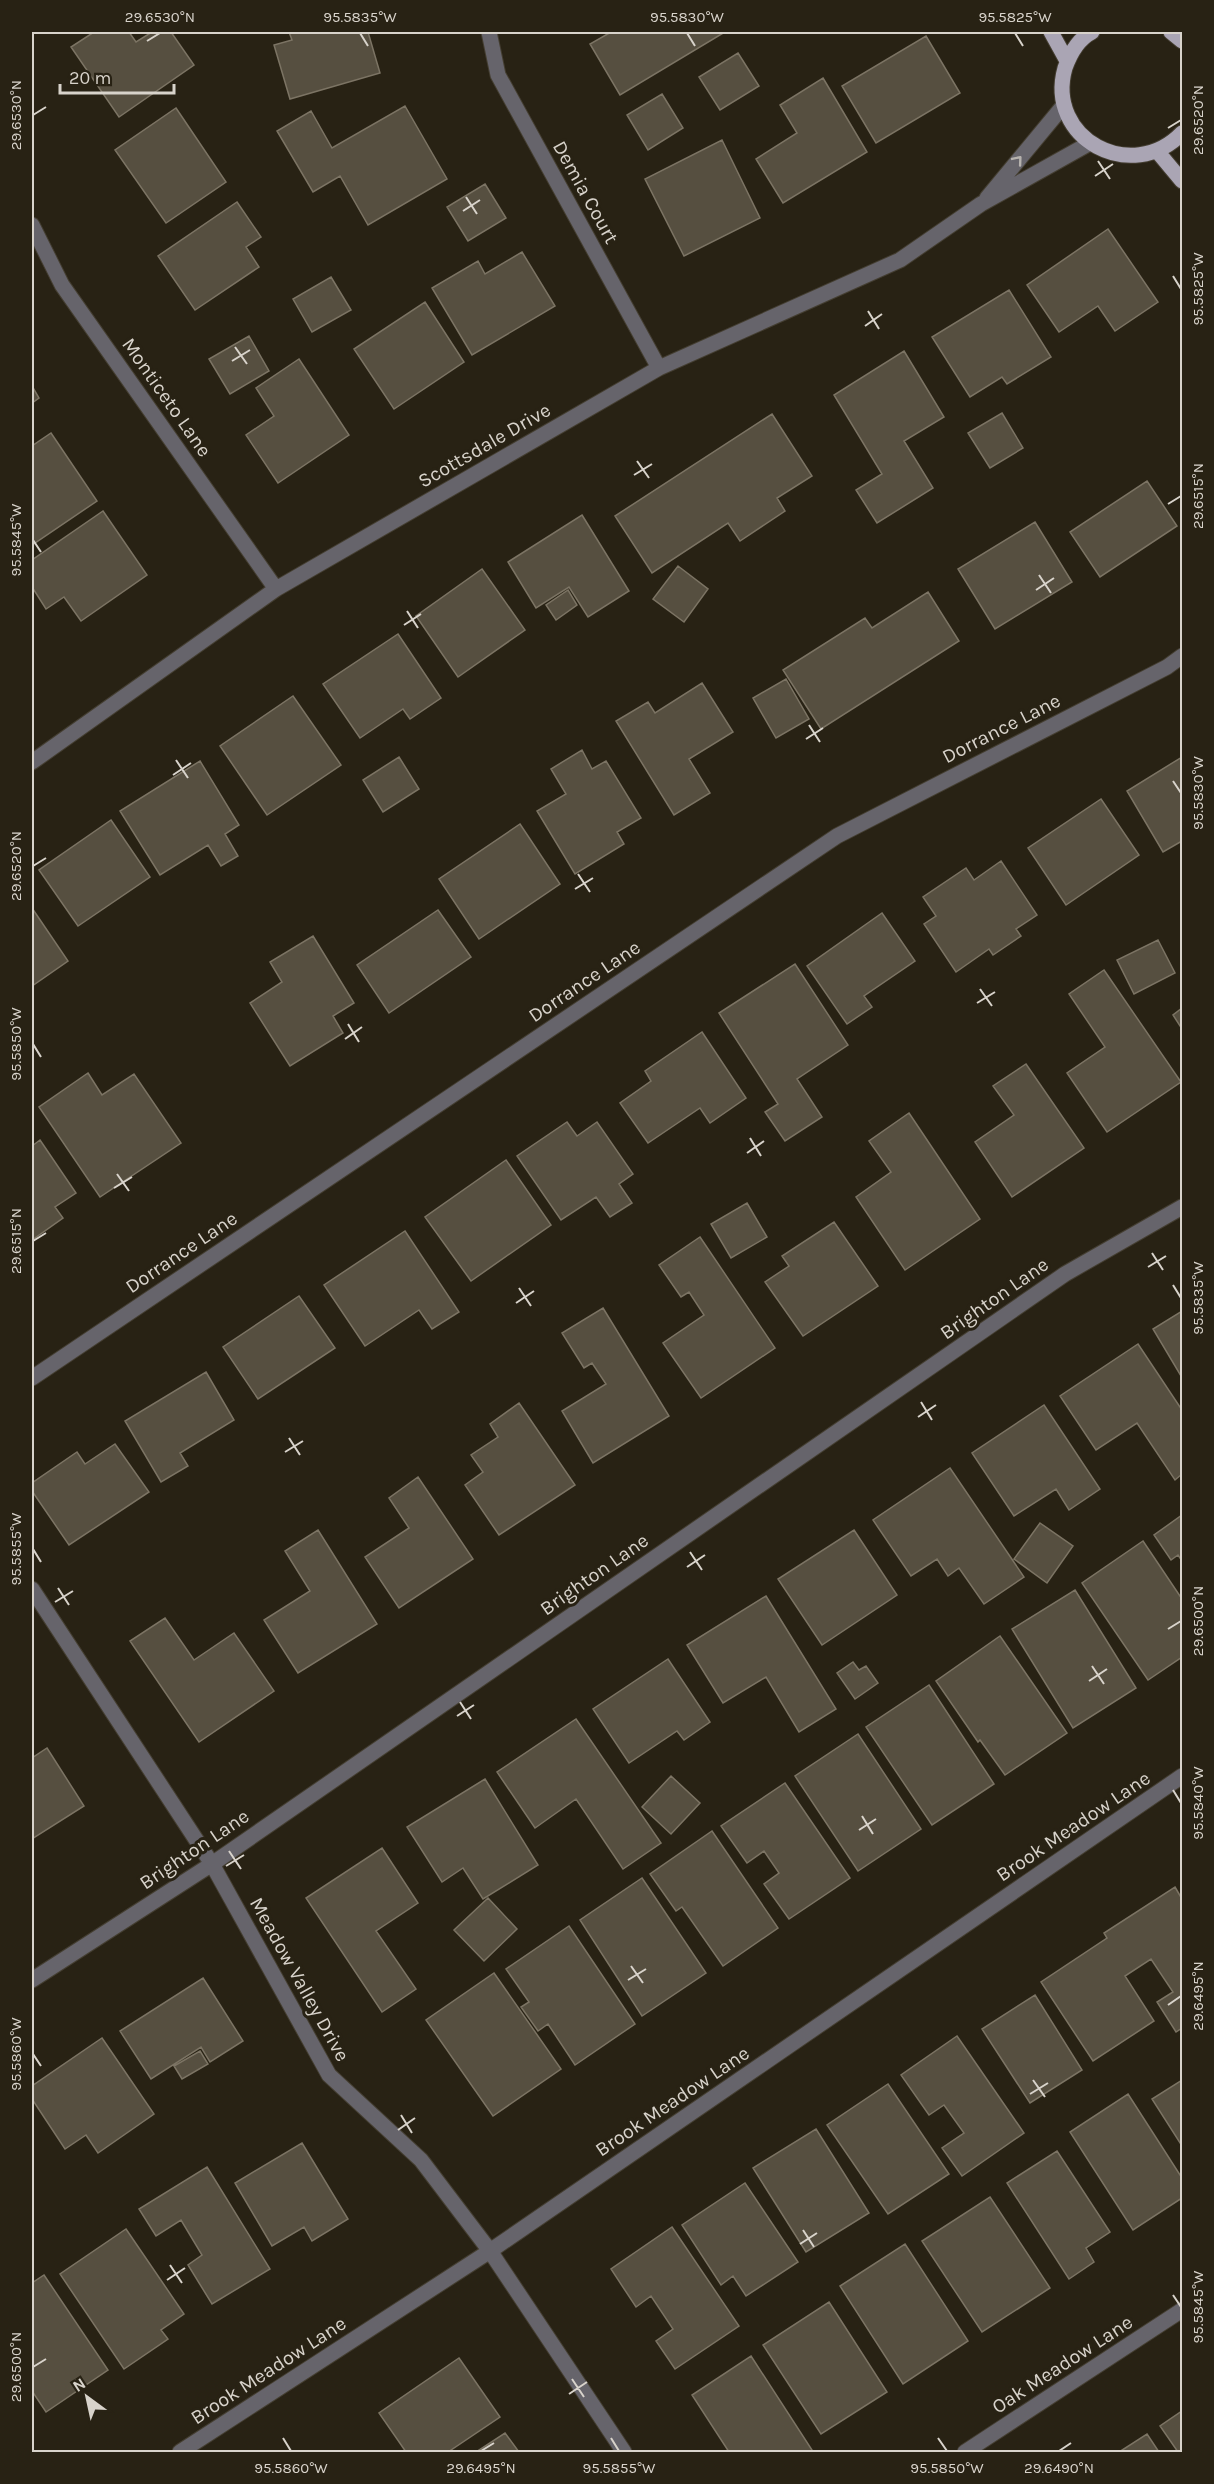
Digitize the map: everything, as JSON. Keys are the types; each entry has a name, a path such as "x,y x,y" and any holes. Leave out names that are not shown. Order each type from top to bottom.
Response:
{"main road":[{"path":"1051,32 1067,61"},
{"path":"1092,32 1075,46 1067,61 1062,90 1064,105 1078,132 1105,152 1122,156 1140,156 1157,151 1182,133"},
{"path":"1157,151 1182,181"}],"street":[{"name":"Demia Court","path":"489,32 498,75 659,368"},
{"name":"Scottsdale Drive","path":"981,204 1064,105"},
{"name":"Scottsdale Drive","path":"32,762 276,589 659,368 900,260 981,204 1090,143"},
{"name":"Monticeto Lane","path":"32,225 62,285 276,589"},
{"name":"Dorrance Lane","path":"32,1378 837,836 1167,667 1182,656"},
{"name":"Brighton Lane","path":"32,1980 212,1864 1065,1274 1182,1207"},
{"name":"Meadow Valley Drive","path":"32,1589 212,1864 329,2075 421,2160 490,2251 624,2452"},
{"name":"Brook Meadow Lane","path":"180,2452 490,2251 1182,1776"},
{"name":"Oak Meadow Lane","path":"965,2452 1182,2310"}],"building":[{"path":"94,32 129,32 136,42 152,32 171,32 194,65 119,117 71,47"},
{"path":"289,32 368,32 380,73 290,99 274,45 292,40"},
{"path":"611,32 725,32 620,95 590,44"},
{"path":"926,36 960,93 876,143 842,86"},
{"path":"738,53 759,86 720,110 699,77"},
{"path":"823,78 867,152 783,203 756,159 797,133 780,105"},
{"path":"662,94 683,128 648,150 627,115"},
{"path":"405,106 447,179 368,225 340,176 313,192 277,131 311,111 332,148"},
{"path":"176,108 226,182 166,223 115,150"},
{"path":"722,140 760,218 684,256 645,179"},
{"path":"485,184 506,218 468,241 447,207"},
{"path":"237,202 261,237 246,247 259,267 195,310 158,256"},
{"path":"1108,229 1158,302 1115,331 1098,306 1059,332 1027,285"},
{"path":"522,252 555,306 472,355 432,288 478,261 485,274"},
{"path":"331,277 351,310 312,332 293,299"},
{"path":"1009,290 1051,357 1007,384 1002,377 970,397 932,337"},
{"path":"425,302 464,362 394,409 354,349"},
{"path":"249,336 269,371 230,394 209,359"},
{"path":"904,351 944,417 904,441 933,488 877,523 856,490 882,474 834,395"},
{"path":"299,359 349,435 278,483 246,435 274,416 256,388"},
{"path":"32,386 39,398 32,403"},
{"path":"1002,413 1023,448 990,468 968,433"},
{"path":"772,414 812,476 777,498 785,511 740,541 728,523 652,573 615,516"},
{"path":"51,433 97,501 32,545 32,446"},
{"path":"1147,481 1177,526 1100,577 1070,532"},
{"path":"103,511 147,575 81,621 64,597 46,609 32,587 32,560"},
{"path":"582,515 629,591 588,617 569,587 536,608 508,562"},
{"path":"1035,522 1072,582 995,629 958,569"},
{"path":"678,566 708,589 684,622 653,599"},
{"path":"482,569 525,630 458,677 416,616"},
{"path":"568,590 577,605 556,620 546,605"},
{"path":"928,592 959,641 821,729 783,670 865,618 872,628"},
{"path":"398,634 441,698 410,719 403,709 360,738 323,684"},
{"path":"786,679 809,719 776,738 753,698"},
{"path":"702,683 733,732 689,759 710,793 674,815 616,721 648,702 655,713"},
{"path":"293,696 341,765 267,815 220,746"},
{"path":"582,750 592,769 606,761 641,818 617,832 624,844 575,874 537,811 566,794 551,769"},
{"path":"399,757 419,789 383,812 363,780"},
{"path":"1182,757 1182,841 1163,852 1127,791"},
{"path":"200,761 239,825 225,834 238,856 221,866 208,845 160,875 120,811"},
{"path":"1101,799 1139,855 1066,905 1028,848"},
{"path":"111,820 150,877 78,926 39,870"},
{"path":"520,824 560,884 479,939 439,879"},
{"path":"1001,861 1037,915 1016,929 1021,936 993,955 989,949 956,972 924,924 936,916 923,897 966,868 974,880"},
{"path":"32,908 68,961 32,986"},
{"path":"438,910 471,957 389,1013 357,965"},
{"path":"882,913 915,961 864,996 872,1007 847,1024 807,966"},
{"path":"313,936 354,1003 333,1016 343,1033 290,1066 250,1003 282,982 270,962"},
{"path":"1158,940 1175,973 1134,994 1117,960"},
{"path":"795,964 848,1045 797,1079 822,1117 785,1141 765,1112 778,1104 719,1013"},
{"path":"1104,970 1181,1082 1107,1132 1067,1073 1105,1047 1069,994"},
{"path":"1182,1008 1182,1029 1173,1015"},
{"path":"702,1032 746,1098 710,1123 700,1108 648,1143 620,1103 651,1081 645,1071"},
{"path":"1026,1064 1084,1148 1012,1197 975,1142 1014,1115 993,1086"},
{"path":"88,1073 102,1095 134,1074 181,1143 100,1197 39,1107"},
{"path":"909,1113 980,1219 905,1270 856,1197 891,1172 869,1141"},
{"path":"567,1122 577,1136 597,1122 633,1174 619,1184 632,1203 610,1217 596,1197 561,1220 517,1156"},
{"path":"40,1140 76,1193 55,1207 63,1218 32,1240 32,1146"},
{"path":"506,1160 551,1225 471,1281 425,1217"},
{"path":"747,1203 767,1237 731,1258 711,1224"},
{"path":"834,1222 878,1286 803,1336 765,1282 789,1266 782,1256"},
{"path":"405,1231 459,1312 432,1329 419,1310 365,1346 324,1285"},
{"path":"700,1237 775,1348 701,1398 663,1343 704,1315 689,1292 681,1297 659,1265"},
{"path":"299,1296 335,1348 258,1399 223,1347"},
{"path":"603,1308 669,1416 593,1463 562,1411 606,1384 592,1363 584,1368 562,1333"},
{"path":"1182,1311 1182,1376 1181,1376 1153,1329"},
{"path":"1138,1344 1182,1410 1182,1474 1175,1480 1137,1423 1096,1450 1060,1396"},
{"path":"206,1372 234,1420 180,1453 188,1466 161,1482 125,1421"},
{"path":"519,1403 575,1485 499,1535 465,1485 483,1472 471,1455 498,1437 490,1424"},
{"path":"1044,1405 1100,1489 1069,1510 1056,1489 1014,1516 972,1453"},
{"path":"115,1444 149,1492 69,1545 32,1491 32,1483 77,1452 85,1464"},
{"path":"950,1468 1024,1577 984,1604 959,1568 948,1576 937,1559 911,1576 873,1520"},
{"path":"418,1477 473,1559 399,1608 365,1557 409,1528 389,1498"},
{"path":"1182,1515 1182,1561 1178,1555 1171,1560 1154,1535"},
{"path":"1040,1523 1073,1546 1047,1583 1014,1559"},
{"path":"318,1530 377,1624 298,1673 264,1620 310,1591 285,1551"},
{"path":"854,1530 897,1595 822,1645 778,1579"},
{"path":"1143,1541 1182,1599 1182,1657 1148,1680 1082,1583"},
{"path":"1075,1590 1136,1688 1073,1728 1012,1629"},
{"path":"766,1596 836,1709 799,1732 766,1677 723,1703 687,1645"},
{"path":"165,1618 194,1660 234,1633 274,1691 199,1742 130,1641"},
{"path":"1000,1636 1067,1733 1005,1775 980,1740 978,1742 936,1681"},
{"path":"668,1659 710,1722 684,1740 677,1731 629,1763 593,1709"},
{"path":"853,1662 859,1670 866,1666 878,1683 855,1699 837,1673"},
{"path":"929,1685 994,1784 932,1825 866,1727"},
{"path":"576,1719 661,1843 623,1869 576,1799 535,1828 497,1772"},
{"path":"858,1734 921,1829 858,1871 795,1776"},
{"path":"47,1748 84,1806 32,1839 32,1758"},
{"path":"671,1776 700,1803 671,1834 642,1807"},
{"path":"485,1779 538,1865 483,1899 463,1868 442,1882 407,1827"},
{"path":"785,1783 850,1878 789,1919 764,1884 779,1873 764,1851 747,1863 721,1826"},
{"path":"712,1831 778,1928 723,1966 682,1907 676,1911 650,1874"},
{"path":"382,1848 418,1903 376,1931 416,1989 382,2012 306,1898"},
{"path":"642,1878 706,1973 642,2016 580,1920"},
{"path":"1175,1887 1182,1899 1182,2028 1176,2032 1157,2002 1173,1992 1151,1959 1125,1976 1154,2021 1093,2061 1041,1982 1107,1938 1104,1933"},
{"path":"488,1898 517,1929 484,1961 454,1930"},
{"path":"569,1926 635,2024 575,2065 548,2024 538,2031 521,2007 529,2002 506,1969"},
{"path":"494,1973 561,2069 493,2116 426,2020"},
{"path":"203,1978 243,2041 210,2062 201,2047 151,2079 120,2031"},
{"path":"1035,1995 1082,2070 1030,2103 982,2029"},
{"path":"957,2036 1024,2133 962,2176 942,2148 964,2133 944,2105 929,2115 901,2075"},
{"path":"102,2038 154,2114 98,2153 86,2135 65,2149 32,2099 32,2086"},
{"path":"200,2051 208,2064 182,2079 174,2066"},
{"path":"1182,2080 1182,2146 1152,2099"},
{"path":"888,2084 949,2174 888,2214 827,2125"},
{"path":"1128,2094 1182,2178 1182,2198 1133,2230 1070,2132"},
{"path":"816,2129 869,2213 806,2252 753,2168"},
{"path":"302,2143 348,2219 312,2241 304,2227 272,2246 235,2183"},
{"path":"1057,2151 1110,2232 1086,2248 1094,2262 1069,2279 1007,2183"},
{"path":"207,2167 270,2269 212,2304 188,2265 202,2255 181,2220 156,2236 139,2209"},
{"path":"745,2183 798,2262 746,2296 733,2276 721,2285 682,2225"},
{"path":"990,2197 1050,2288 982,2332 922,2241"},
{"path":"672,2227 739,2326 675,2369 656,2341 673,2329 651,2296 636,2307 611,2269"},
{"path":"126,2229 184,2314 161,2330 168,2339 124,2369 60,2274"},
{"path":"905,2244 968,2341 903,2384 840,2286"},
{"path":"44,2275 108,2370 46,2412 32,2391 32,2283"},
{"path":"829,2302 887,2392 821,2434 763,2345"},
{"path":"751,2356 812,2450 809,2452 729,2452 692,2395"},
{"path":"459,2358 500,2417 448,2452 406,2452 379,2413"},
{"path":"1182,2411 1182,2452 1178,2452 1160,2426"},
{"path":"505,2433 519,2452 476,2452"},
{"path":"1147,2434 1159,2452 1119,2452"}]}
